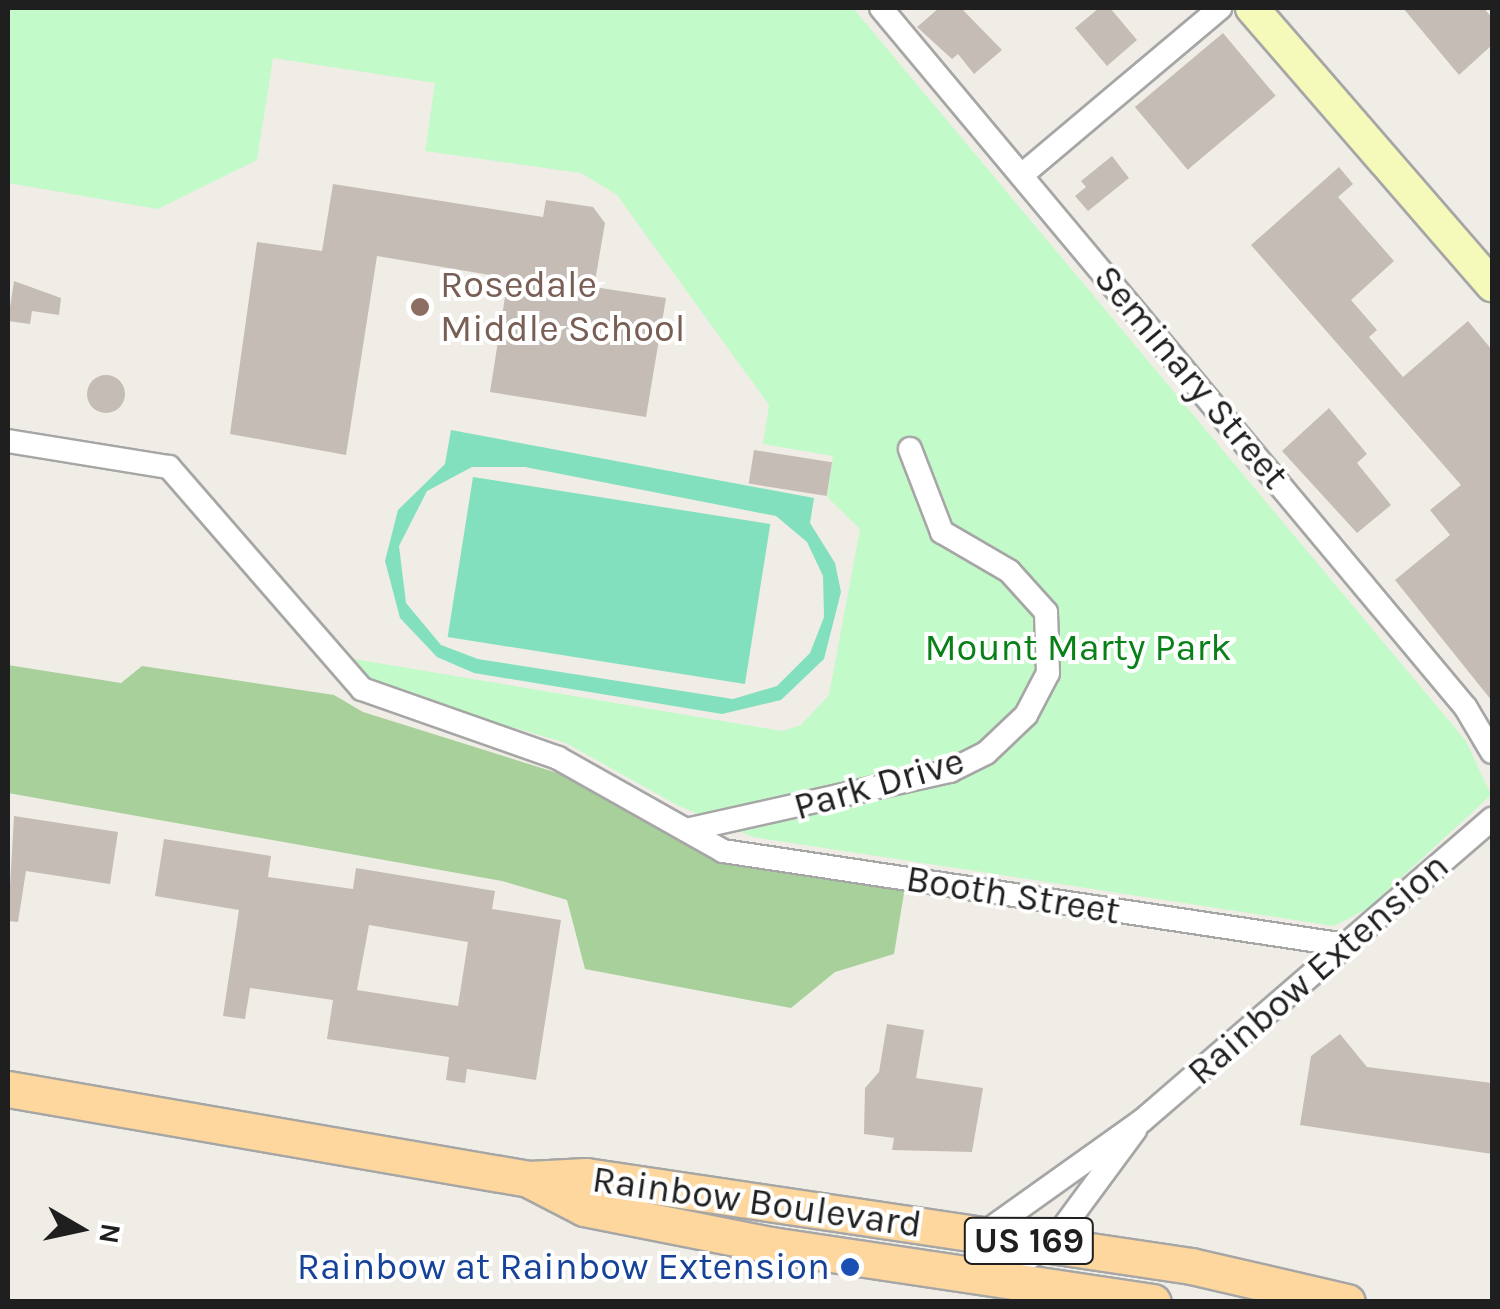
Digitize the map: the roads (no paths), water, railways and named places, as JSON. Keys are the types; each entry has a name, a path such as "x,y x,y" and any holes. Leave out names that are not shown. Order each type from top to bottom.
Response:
{"main road":[{"path":"1252,8 1492,285"},
{"name":"Rainbow Boulevard","path":"13,1092 529,1179 586,1176 1192,1266 1278,1291 1347,1302"},
{"name":"Rainbow Boulevard","path":"529,1179 584,1208 771,1245 1153,1302"},
{"name":"Rainbow Boulevard","path":"1224,1302 1278,1291"}],"street":[{"name":"Seminary Street","path":"881,8 1024,174 1466,708 1492,752"},
{"path":"1024,174 1220,8"},
{"name":"Booth Street","path":"8,441 170,467 362,688 558,758 723,850 1345,945"},
{"name":"Park Drive","path":"686,830 950,771 986,753 1026,715 1048,672 1046,612 1009,571 942,532 910,449"},
{"name":"Rainbow Extension","path":"983,1234 1143,1120 1492,819"},
{"name":"Rainbow Extension","path":"999,1276 1051,1244 1143,1120"}],"place":[{"name":"Rosedale Middle School","path":"420,307"},
{"name":"Rainbow at Rainbow Extension","path":"850,1267"}],"park label":[{"name":"Mount Marty Park","path":"1078,648"}]}
